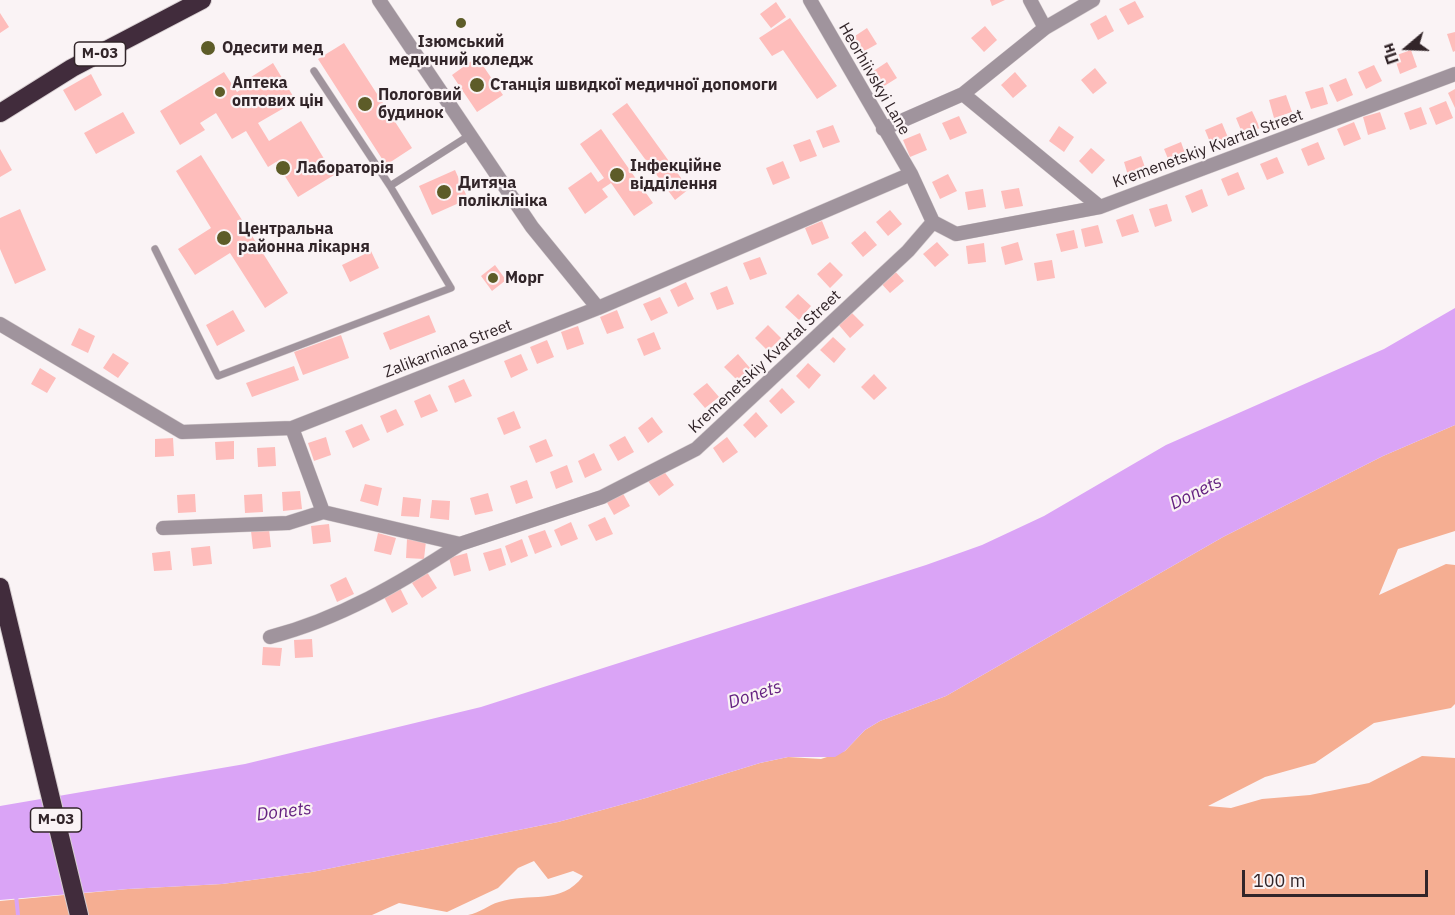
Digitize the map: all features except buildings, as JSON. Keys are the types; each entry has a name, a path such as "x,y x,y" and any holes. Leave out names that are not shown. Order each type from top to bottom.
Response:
{"highway":[{"name":"М-03","path":"0,113 72,68 202,0"},
{"name":"М-03","path":"0,587 79,915"}],"street":[{"path":"379,0 532,228 598,308"},
{"name":"Heorhiivskyi Lane","path":"810,0 911,174"},
{"path":"1030,0 1045,28"},
{"path":"883,129 963,94 1045,28 1093,0"},
{"name":"Kremenetskiy Kvartal Street","path":"270,637 307,627 401,582 460,544 602,497 696,449 908,251 933,222 956,234 1100,207 1455,74"},
{"path":"963,94 1100,207"},
{"path":"911,174 933,222"},
{"name":"Zalikarniana Street","path":"0,324 182,432 292,428 598,308 911,174"},
{"path":"292,428 323,512"},
{"path":"163,528 288,523 323,512 460,544"}],"lane":[{"path":"155,249 218,376 451,288 390,186 314,71"},
{"path":"390,186 470,135"}],"shaded area":[{"path":"1455,425 1455,531 1398,549 1379,595 1446,564 1455,565 1455,704 1451,708 1374,723 1315,763 1265,777 1208,806 1231,808 1262,799 1310,795 1369,783 1422,756 1455,758 1455,915 468,915 510,899 555,895 574,885 583,876 573,871 548,879 534,861 518,868 498,888 447,912 399,903 372,915 0,915 0,901 128,889 222,884 312,872 558,822 760,763 788,757 821,759 845,751 865,730 880,721 946,696 1223,537 1383,456"}],"water":[{"name":"Donets","path":"1455,308 1455,425 1383,456 1223,537 946,696 880,721 865,730 845,751 835,757 788,757 760,763 558,822 312,872 222,884 0,900 0,806 245,764 481,707 926,565 982,545 1044,516 1166,445 1384,349"}],"waterway":[{"path":"16,895 18,915"}],"place":[{"name":"Ізюмський медичний коледж","path":"461,23"},
{"name":"Одесити мед","path":"208,48"},
{"name":"Станція швидкої медичної допомоги","path":"477,85"},
{"name":"Аптека оптових цін","path":"220,92"},
{"name":"Пологовий будинок","path":"365,104"},
{"name":"Лабораторія","path":"283,168"},
{"name":"Інфекційне відділення","path":"617,175"},
{"name":"Дитяча поліклініка","path":"444,192"},
{"name":"Центральна районна лікарня","path":"224,238"},
{"name":"Морг","path":"493,278"}]}
